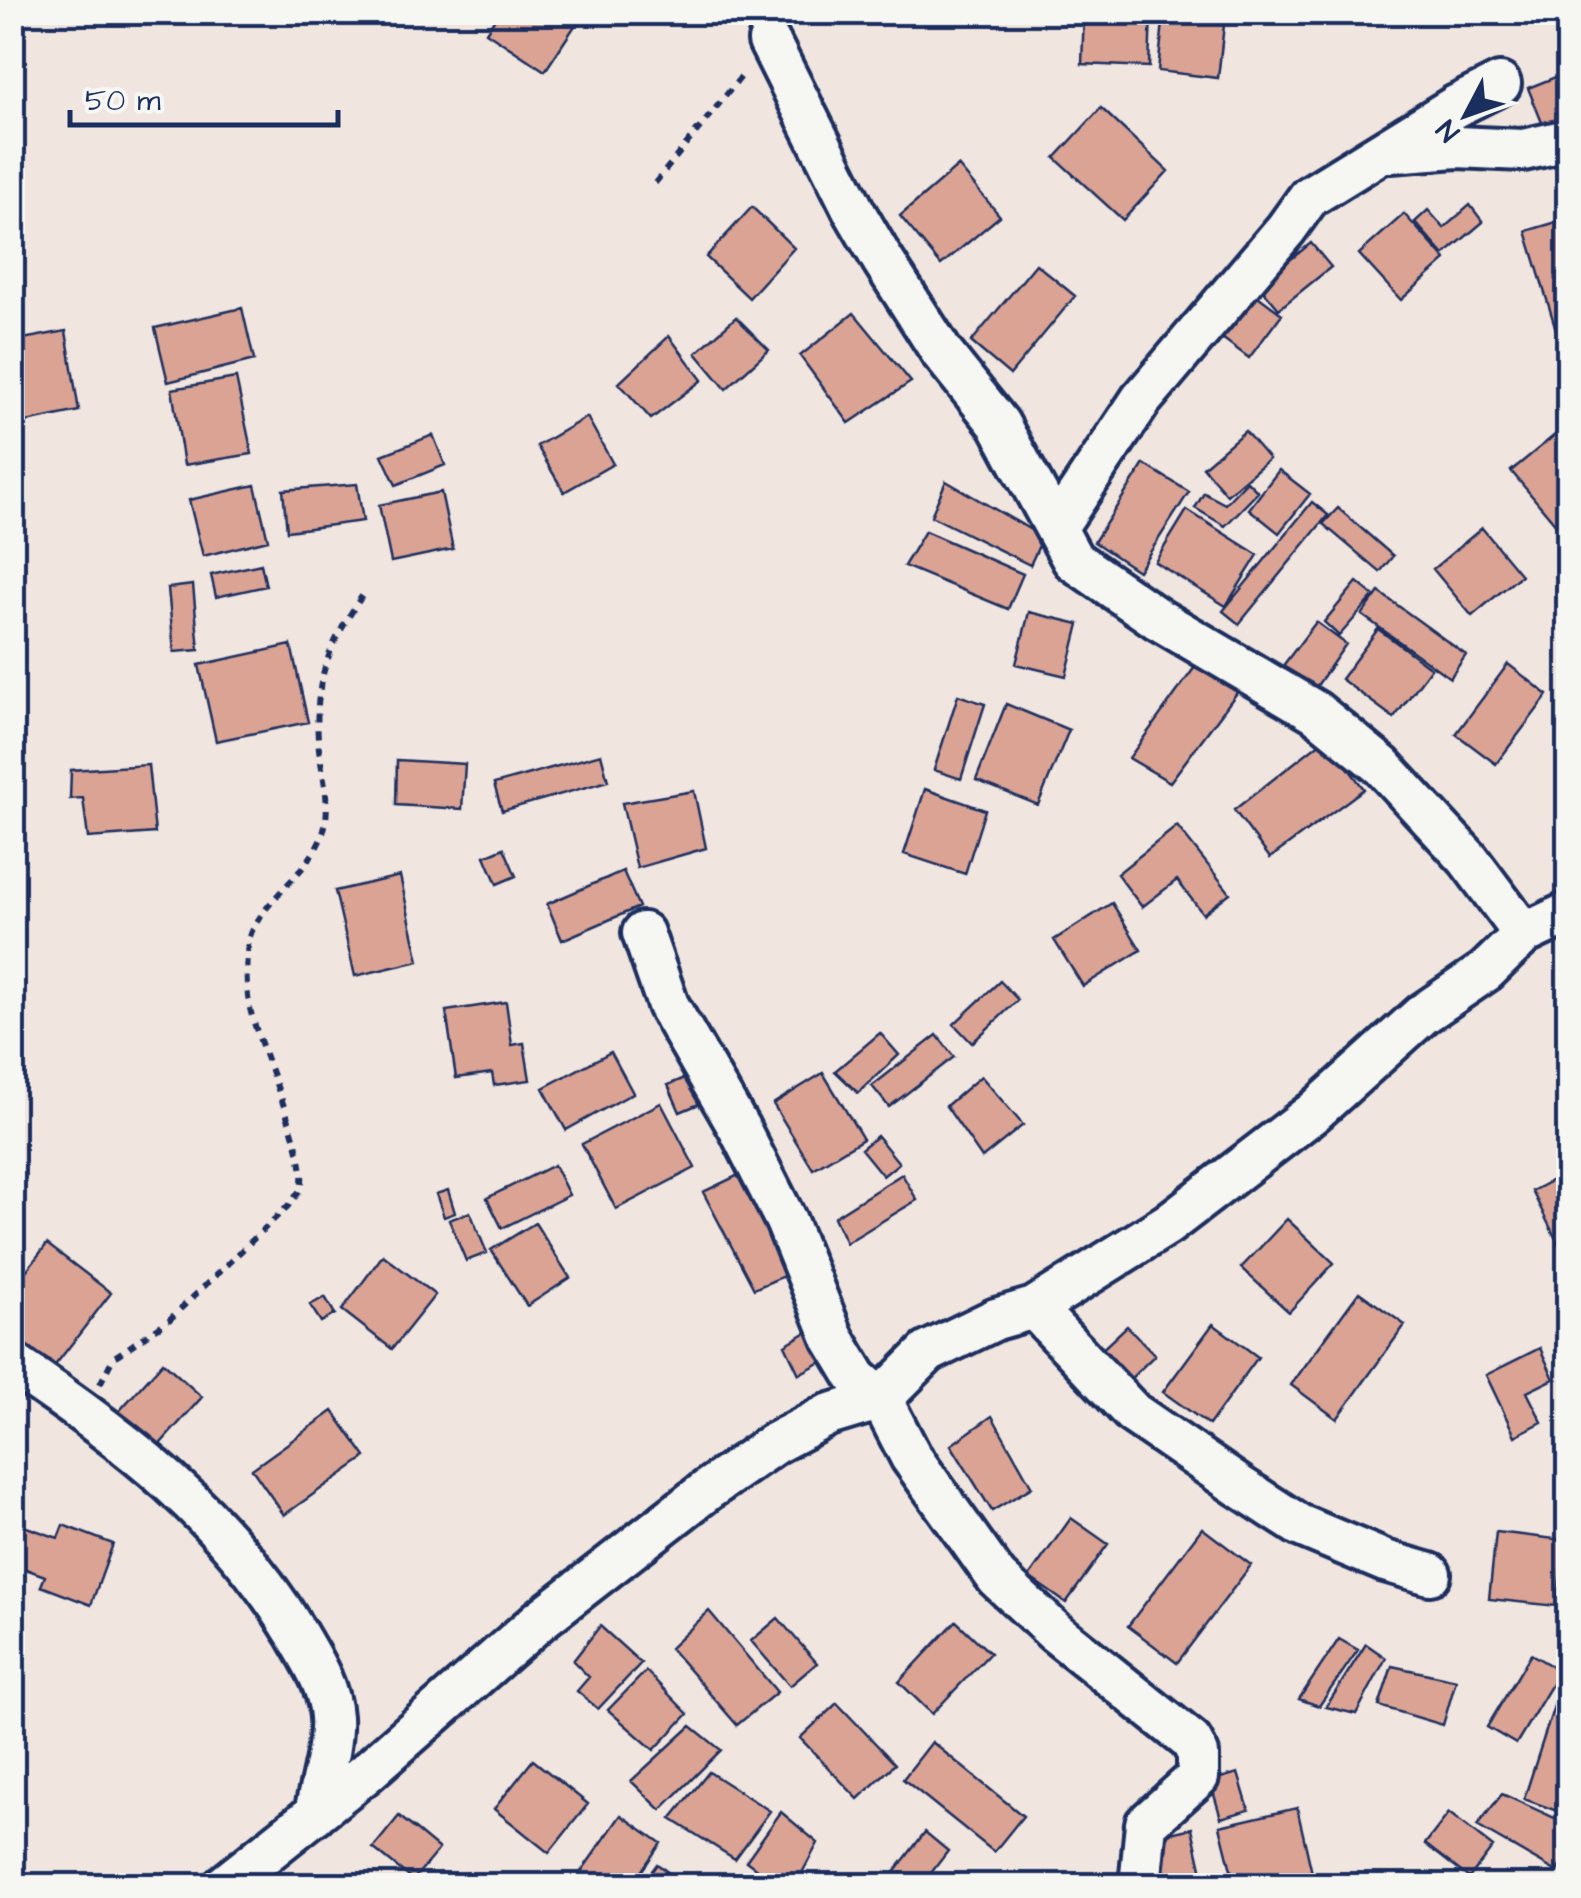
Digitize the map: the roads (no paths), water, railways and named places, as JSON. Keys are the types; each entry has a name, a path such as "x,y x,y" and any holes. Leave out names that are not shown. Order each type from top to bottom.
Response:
{"street":[{"path":"770,41 882,259 942,353 999,424 1073,560 1158,619 1316,712 1382,766 1468,859 1524,934"},
{"path":"1056,528 1141,400 1286,230 1309,197 1456,106 1500,84"},
{"path":"1386,152 1457,147 1523,150 1568,140"},
{"path":"224,1886 316,1814 540,1620 710,1488 775,1443 828,1415 882,1399 928,1352 996,1319 1034,1308 1168,1224 1314,1112 1423,1014 1486,971 1524,934 1568,913"},
{"path":"643,933 668,1004 739,1128 786,1221 833,1338 857,1378 882,1399 910,1457 997,1578 1055,1632 1190,1742 1198,1754 1198,1777 1146,1824 1140,1886"},
{"path":"1034,1308 1133,1413 1239,1486 1300,1525 1386,1561 1430,1574"},
{"path":"12,1362 86,1412 177,1485 250,1564 318,1670 331,1718 316,1814"}]}
